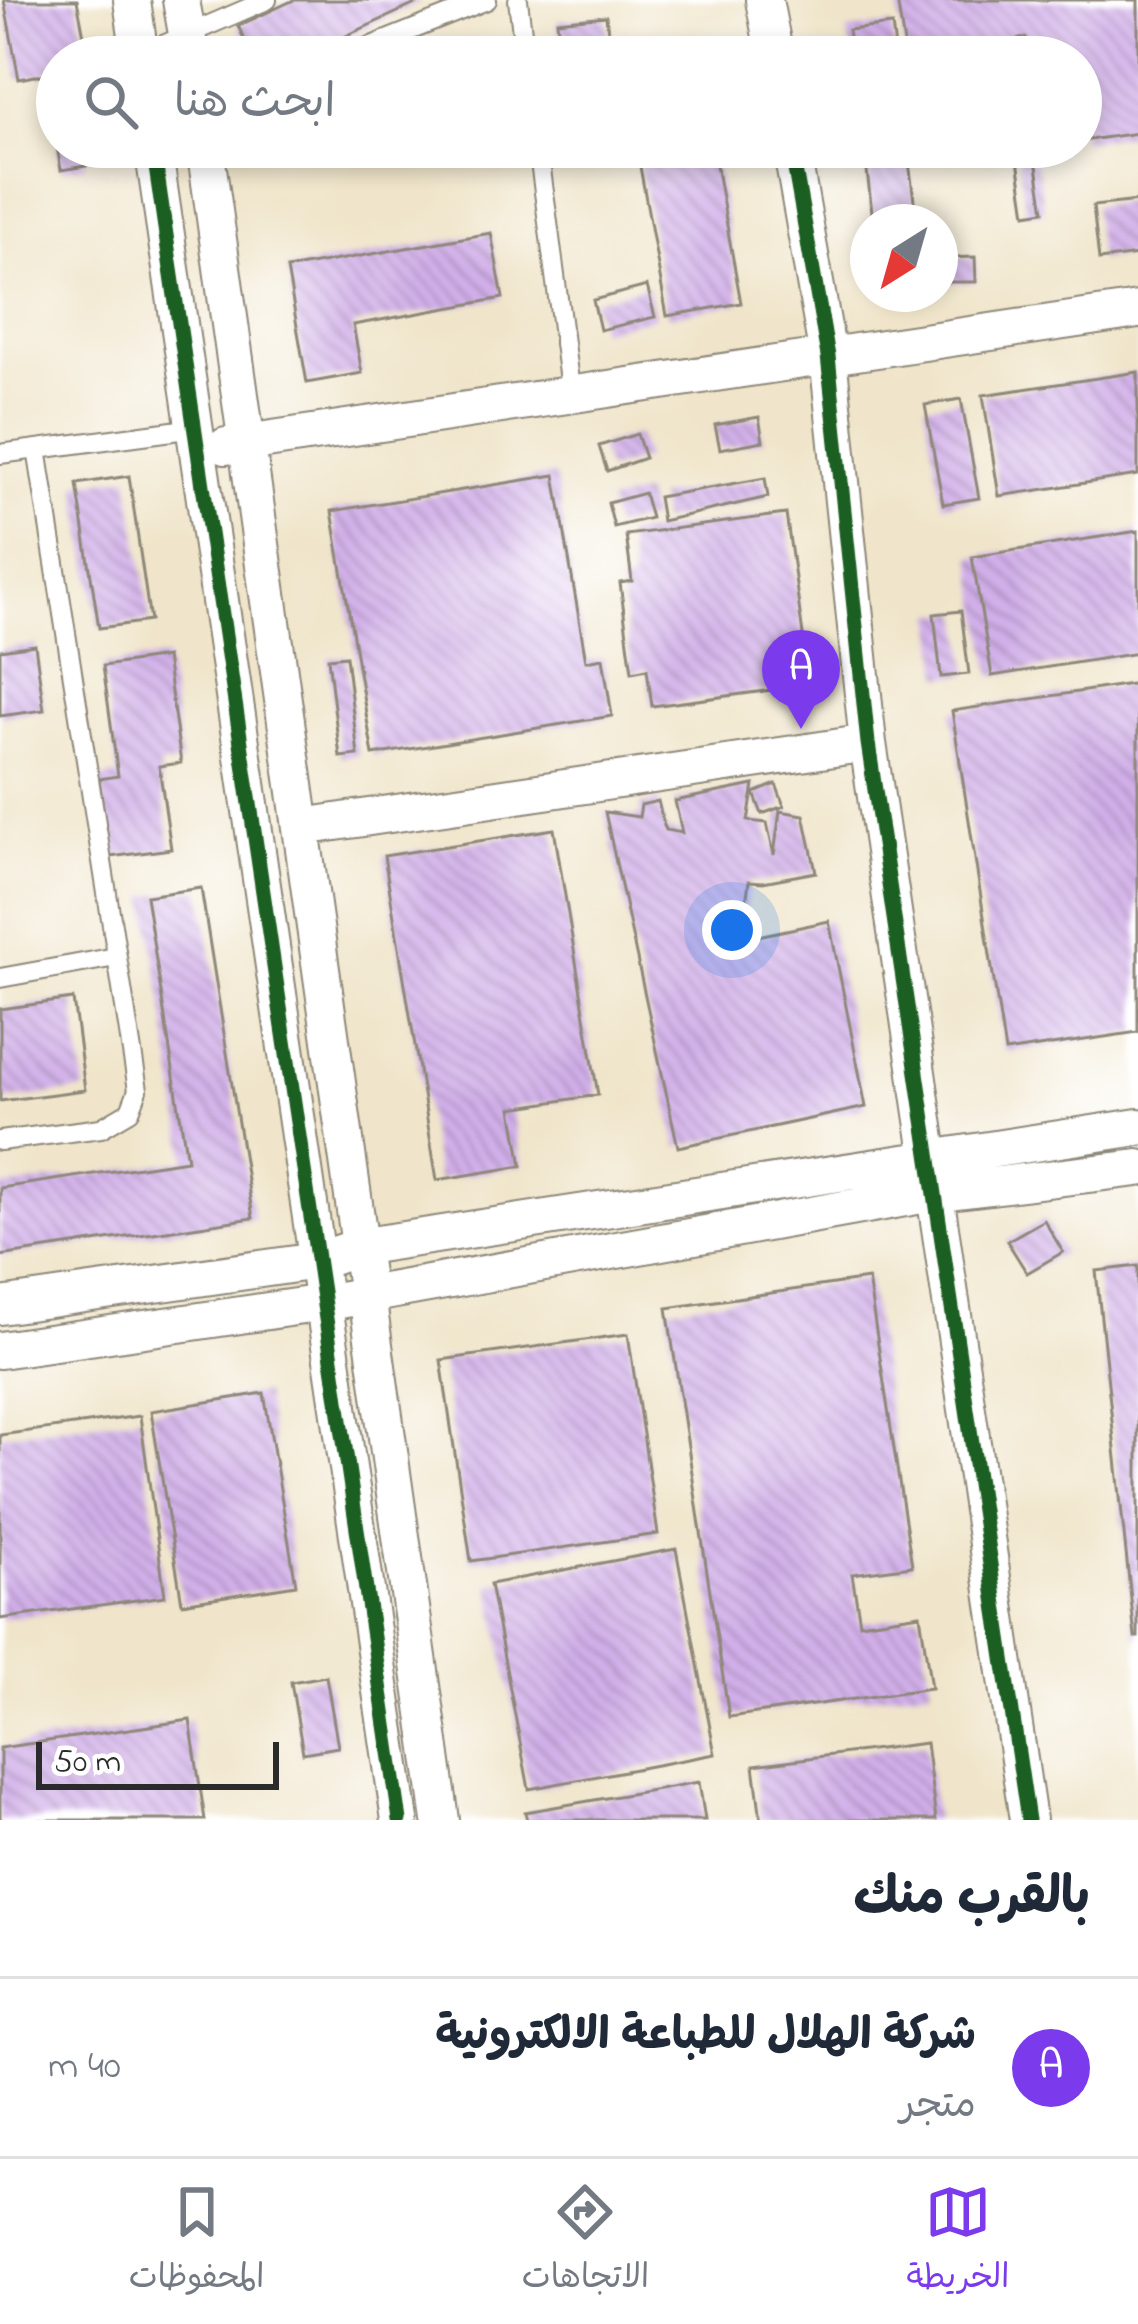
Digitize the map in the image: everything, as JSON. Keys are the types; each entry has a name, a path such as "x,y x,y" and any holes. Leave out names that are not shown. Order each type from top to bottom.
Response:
{"street":[{"path":"132,0 137,36"},
{"path":"181,0 187,36"},
{"path":"764,0 771,36"},
{"path":"156,168 400,1820"},
{"path":"208,168 441,1820"},
{"path":"795,168 829,356 868,742 1028,1820"},
{"path":"197,439 248,442 1138,310"},
{"path":"302,827 868,742"},
{"path":"0,1350 370,1295 1138,1127"},
{"path":"0,1306 317,1261 358,1247 930,1176 973,1188 1138,1168"}],"lane":[{"path":"207,36 267,0"},
{"path":"397,36 487,0"},
{"path":"518,0 522,36"},
{"path":"541,168 572,396"},
{"path":"0,454 197,439"},
{"path":"0,1141 101,1128 130,1111 138,1090 37,449"},
{"path":"0,978 116,958"}],"building":[{"path":"4,0 77,0 84,36 36,36 36,76 19,79"},
{"path":"294,0 424,0 346,36 243,36 238,26"},
{"path":"897,0 1138,0 1138,133 1102,138 1102,36 903,36"},
{"path":"606,16 608,36 559,36 557,21"},
{"path":"892,25 893,36 849,36 848,30"},
{"path":"640,168 717,168 741,303 667,316"},
{"path":"867,168 910,168 915,204 871,204"},
{"path":"1019,168 1037,168 1044,211 1026,214"},
{"path":"1138,201 1138,255 1099,260 1093,206"},
{"path":"491,233 503,298 353,325 362,373 307,383 287,269"},
{"path":"958,257 975,257 976,282 958,282"},
{"path":"647,286 655,317 600,330 593,300"},
{"path":"1138,372 1138,475 999,496 983,395"},
{"path":"961,399 979,498 943,504 925,405"},
{"path":"759,417 763,441 720,449 715,425"},
{"path":"637,434 645,458 607,471 599,446"},
{"path":"555,475 586,661 603,658 612,716 373,755 332,511"},
{"path":"129,476 150,621 99,628 77,484"},
{"path":"765,478 768,497 662,521 658,497"},
{"path":"644,493 651,518 614,527 608,503"},
{"path":"786,514 810,685 652,706 647,669 632,672 620,583 632,581 626,535"},
{"path":"1138,531 1138,653 992,676 972,557"},
{"path":"961,611 969,674 941,677 934,614"},
{"path":"35,645 44,710 0,716 0,650"},
{"path":"346,656 358,755 340,757 328,658"},
{"path":"166,657 181,763 159,766 171,849 110,857 99,779 118,776 103,666"},
{"path":"1138,683 1138,1032 1005,1052 952,711"},
{"path":"776,784 784,806 762,814 754,793"},
{"path":"754,785 748,821 767,823 774,855 780,811 804,815 816,872 749,881 745,912 716,907 712,935 739,940 829,921 866,1107 678,1147 605,812 639,817 641,805 658,801 665,830 682,833 675,801"},
{"path":"554,829 598,1095 512,1108 522,1166 437,1180 384,856"},
{"path":"201,888 253,1218 0,1256 0,1188 187,1160 146,896"},
{"path":"73,999 85,1090 0,1101 0,1009"},
{"path":"1044,1220 1063,1252 1027,1273 1007,1241"},
{"path":"1138,1266 1138,1637 1135,1637 1096,1271"},
{"path":"868,1279 912,1566 852,1574 860,1623 920,1614 931,1688 729,1717 667,1308"},
{"path":"628,1334 658,1534 471,1561 441,1360"},
{"path":"264,1393 296,1585 182,1603 151,1411"},
{"path":"140,1416 165,1596 0,1619 0,1435"},
{"path":"676,1549 715,1754 529,1789 490,1584"},
{"path":"326,1676 338,1747 303,1753 291,1682"},
{"path":"190,1720 205,1820 0,1820 0,1748"},
{"path":"926,1743 936,1820 761,1820 754,1765"},
{"path":"699,1782 705,1820 527,1820 525,1812"}],"cycle path":[{"path":"156,168 400,1820"},
{"path":"795,168 828,356 868,743 1028,1820"}],"place":[{"name":"شركة الهلال للطباعة الالكترونية","path":"801,729"}]}
